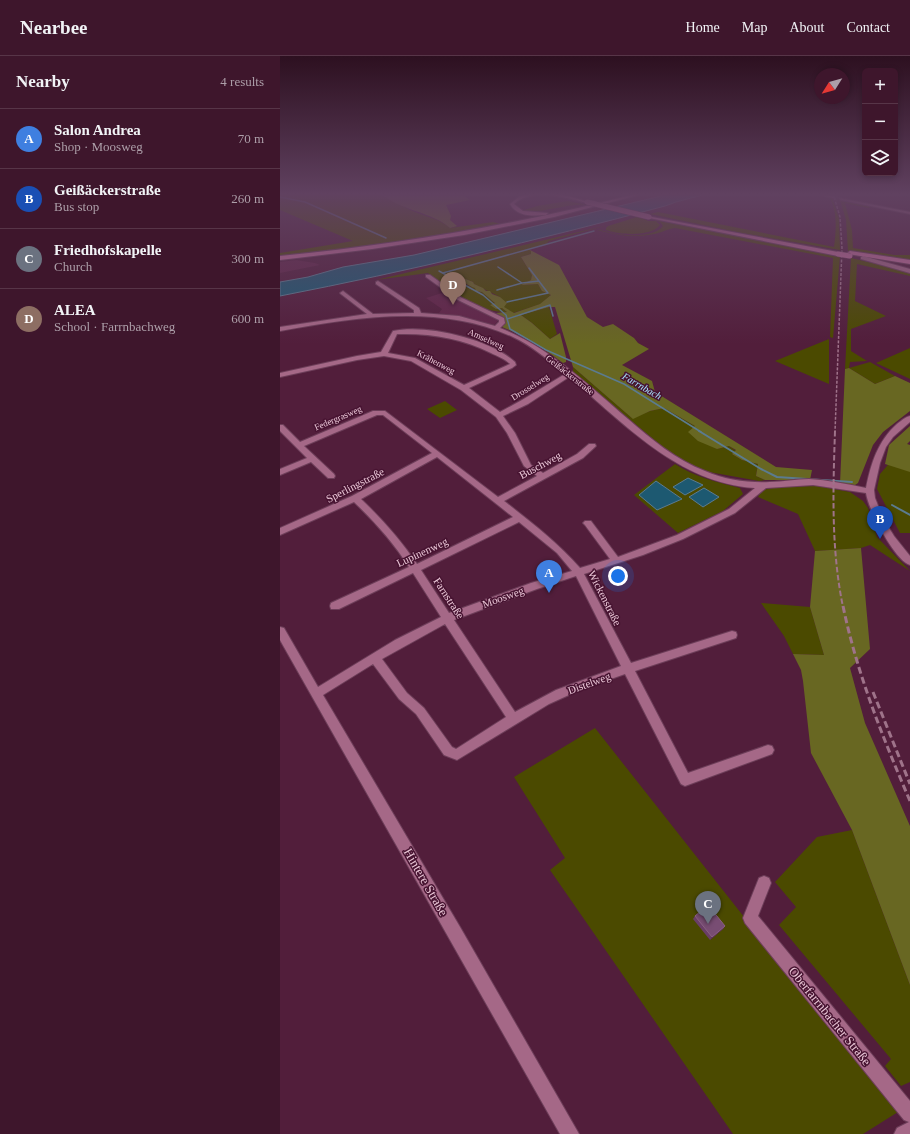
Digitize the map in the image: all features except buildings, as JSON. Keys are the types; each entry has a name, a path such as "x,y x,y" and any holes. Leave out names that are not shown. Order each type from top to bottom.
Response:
{"main road":[{"path":"280,258 403,243"},
{"path":"789,243 838,253 910,264"},
{"path":"850,255 910,264"}],"street":[{"path":"863,258 910,271"},
{"path":"428,276 460,299 488,311 502,319 502,323 496,328"},
{"path":"378,283 417,309 418,315"},
{"path":"343,293 370,313 371,316"},
{"name":"Geißäckerstraße","path":"280,329 371,316 418,315 454,318 496,328 513,335 531,346 570,374 676,460 702,474 732,482 748,484 764,485 812,482 870,491"},
{"name":"Amselweg","path":"384,354 395,332 431,332 468,340 482,345 513,363 510,367 464,388"},
{"name":"Krähenweg","path":"280,375 357,358 384,354 403,356 420,362 464,388 499,415 511,433 528,466 542,476"},
{"name":"Drosselweg","path":"499,415 525,402 570,374"},
{"name":"Federgrasweg","path":"299,445 376,413 385,413"},
{"name":"Wickenstraße","path":"385,413 560,551 579,572 685,780 768,750"},
{"path":"910,418 885,440 877,459 870,491 875,506 891,538 910,562"},
{"path":"280,427 331,476"},
{"name":"Buschweg","path":"497,501 580,456 592,446"},
{"name":"Sperlingstraße","path":"280,532 355,498 437,454"},
{"path":"280,472 313,458"},
{"path":"748,484 748,497"},
{"name":"Moosweg","path":"316,694 399,643 447,618 502,597 640,553 711,523 732,511 764,485"},
{"name":"Geißäckerstraße","path":"842,486 868,499 875,506"},
{"name":"Farnstraße","path":"355,498 381,523 399,544 513,719"},
{"name":"Lupinenweg","path":"335,606 519,518"},
{"path":"588,523 616,561"},
{"name":"Hintere Straße","path":"280,631 455,932 570,1134"},
{"name":"Distelweg","path":"375,658 402,696 420,710 448,751 457,755 513,719 543,702 576,687 732,635"},
{"name":"Oberfarrnbacher Straße","path":"764,883 750,918 910,1114"},
{"path":"903,1134 910,1130"}],"shaded area":[{"path":"339,243 387,243 280,256 280,253"},
{"path":"531,243 547,243 529,249 531,254 521,257 532,275 531,280 522,285 538,284 542,291 551,295 541,304 513,313 503,307 500,297 463,278 463,281 467,285 476,288 476,291 482,292 495,303 491,305 496,309 502,308 507,312 486,309 475,305 455,294 428,273 376,280"},
{"path":"756,243 777,243 840,256 833,338 830,337 833,258"},
{"path":"801,243 815,243 834,247 834,243 840,243 840,250"},
{"path":"848,243 853,243 853,248 894,255 910,255 910,261 848,251"},
{"path":"528,249 559,265 587,317 603,327 613,324 634,338 638,343 649,349 622,365 652,381 655,392 776,467 812,470 810,480 765,480 756,476 758,464 742,460 732,454 736,450 729,446 717,449 698,441 688,432 695,426 664,408 650,411 633,419 573,367 555,307 549,307 521,315 550,339 560,333 566,362 563,363 534,343 502,327 505,319 496,313 507,312 502,308 496,309 490,305 495,303 482,292 476,291 475,288 459,281 459,278 473,282 486,291 490,291 492,294 500,297 507,303 504,307 514,313 540,304 551,295 542,291 538,284 521,285 531,280 532,275 521,257 531,254 531,251"},
{"path":"851,258 910,272 910,276 857,264 855,301 886,316 851,329 851,351 867,361 850,362 849,368 845,369"},
{"path":"296,260 320,265 280,273 280,262"},
{"path":"445,292 460,302 498,318 498,321 494,325 439,313 442,309 426,298"},
{"path":"549,307 557,334 550,339 521,315"},
{"path":"829,339 829,384 775,361"},
{"path":"910,348 910,379 876,363"},
{"path":"870,362 895,376 875,384 849,368"},
{"path":"573,367 632,418 650,411 664,408 695,426 717,449 729,446 736,451 732,454 742,460 758,464 756,476 765,480 759,481 709,472 690,465 675,457 573,373"},
{"path":"849,368 875,384 895,376 910,383 910,411 883,432 873,445 858,483 855,485 840,484 845,369"},
{"path":"445,401 457,410 440,418 427,409"},
{"path":"910,426 910,441 907,444 910,445 910,472 885,464 889,445"},
{"path":"906,444 910,445 910,533 900,533 877,489 880,474"},
{"path":"675,464 698,476 740,488 743,494 723,511 678,533 634,495"},
{"path":"817,486 850,492 863,501 868,508 877,537 910,571 870,545 861,548 815,551 798,514 758,497 762,490 778,487"},
{"path":"861,548 870,649 850,668 865,723 910,826 910,985 852,830 811,753 801,670 793,654 824,655 810,607 815,551"},
{"path":"761,603 810,607 824,655 793,654 784,636"},
{"path":"595,728 898,1112 863,1134 733,1134 550,870 565,858 514,777"},
{"path":"852,830 910,985 910,1082 901,1086 885,1066 891,1059 779,925 796,907 775,882 817,837"}],"water":[{"path":"463,243 520,243 425,266 280,296 280,282 308,277 343,267 414,255"},
{"path":"688,478 703,485 685,495 673,487"},
{"path":"656,481 682,499 657,510 639,495"},
{"path":"704,488 719,497 703,507 689,497"}],"waterway":[{"path":"443,273 550,243"},
{"path":"498,267 522,283"},
{"path":"529,268 539,281"},
{"name":"Farrnbach","path":"439,271 483,295 506,315 507,319"},
{"path":"507,302 548,293 539,281"},
{"path":"522,283 539,281"},
{"path":"497,290 522,283"},
{"path":"507,319 550,305 553,316"},
{"name":"Farrnbach","path":"507,319 510,329 546,350 624,384 701,432"},
{"name":"Farrnbach","path":"699,431 761,469 777,477 852,482"},
{"name":"Farrnbach","path":"892,505 910,515"}],"railway":[{"path":"835,432 842,243"},
{"path":"835,431 833,497 836,563 843,607"},
{"path":"843,606 863,681 890,754 910,801"},
{"path":"873,692 910,784"}],"place":[{"name":"ALEA","path":"453,305"},
{"name":"Geißäckerstraße","path":"880,539"},
{"name":"Salon Andrea","path":"549,593"},
{"name":"Friedhofskapelle","path":"708,924"}]}
